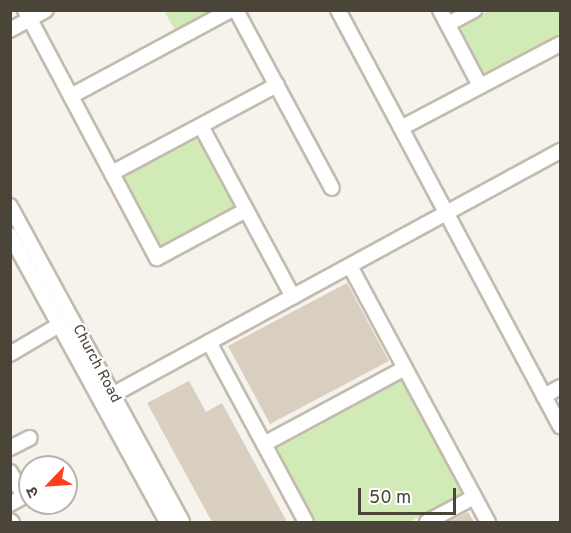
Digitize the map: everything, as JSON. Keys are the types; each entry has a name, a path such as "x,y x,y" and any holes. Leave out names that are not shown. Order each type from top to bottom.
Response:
{"street":[{"path":"10,30 27,15 46,10"},
{"path":"70,96 231,10"},
{"path":"236,10 332,188"},
{"path":"338,10 561,426"},
{"path":"440,10 480,86"},
{"path":"448,24 474,10"},
{"path":"27,15 157,258 246,210"},
{"path":"401,128 561,44"},
{"path":"112,173 277,86"},
{"path":"201,126 293,297"},
{"path":"107,398 561,151"},
{"name":"Church Road","path":"10,206 167,522"},
{"name":"Church Road","path":"10,235 59,325 107,398 182,522"},
{"path":"350,266 488,522"},
{"path":"10,354 59,325"},
{"path":"209,342 306,522"},
{"path":"264,444 405,368"},
{"path":"544,396 561,387"},
{"path":"10,448 30,438"},
{"path":"427,522 474,497"}],"green space":[{"path":"560,10 560,35 482,76 457,27 489,11"},
{"path":"164,11 212,11 175,30"},
{"path":"197,136 235,207 159,248 121,177"},
{"path":"402,379 463,494 409,522 315,522 275,446"}],"building":[{"path":"347,283 389,361 270,424 228,346"},
{"path":"189,381 206,412 222,403 287,522 212,522 147,403"},
{"path":"468,512 474,522 448,522"}]}
